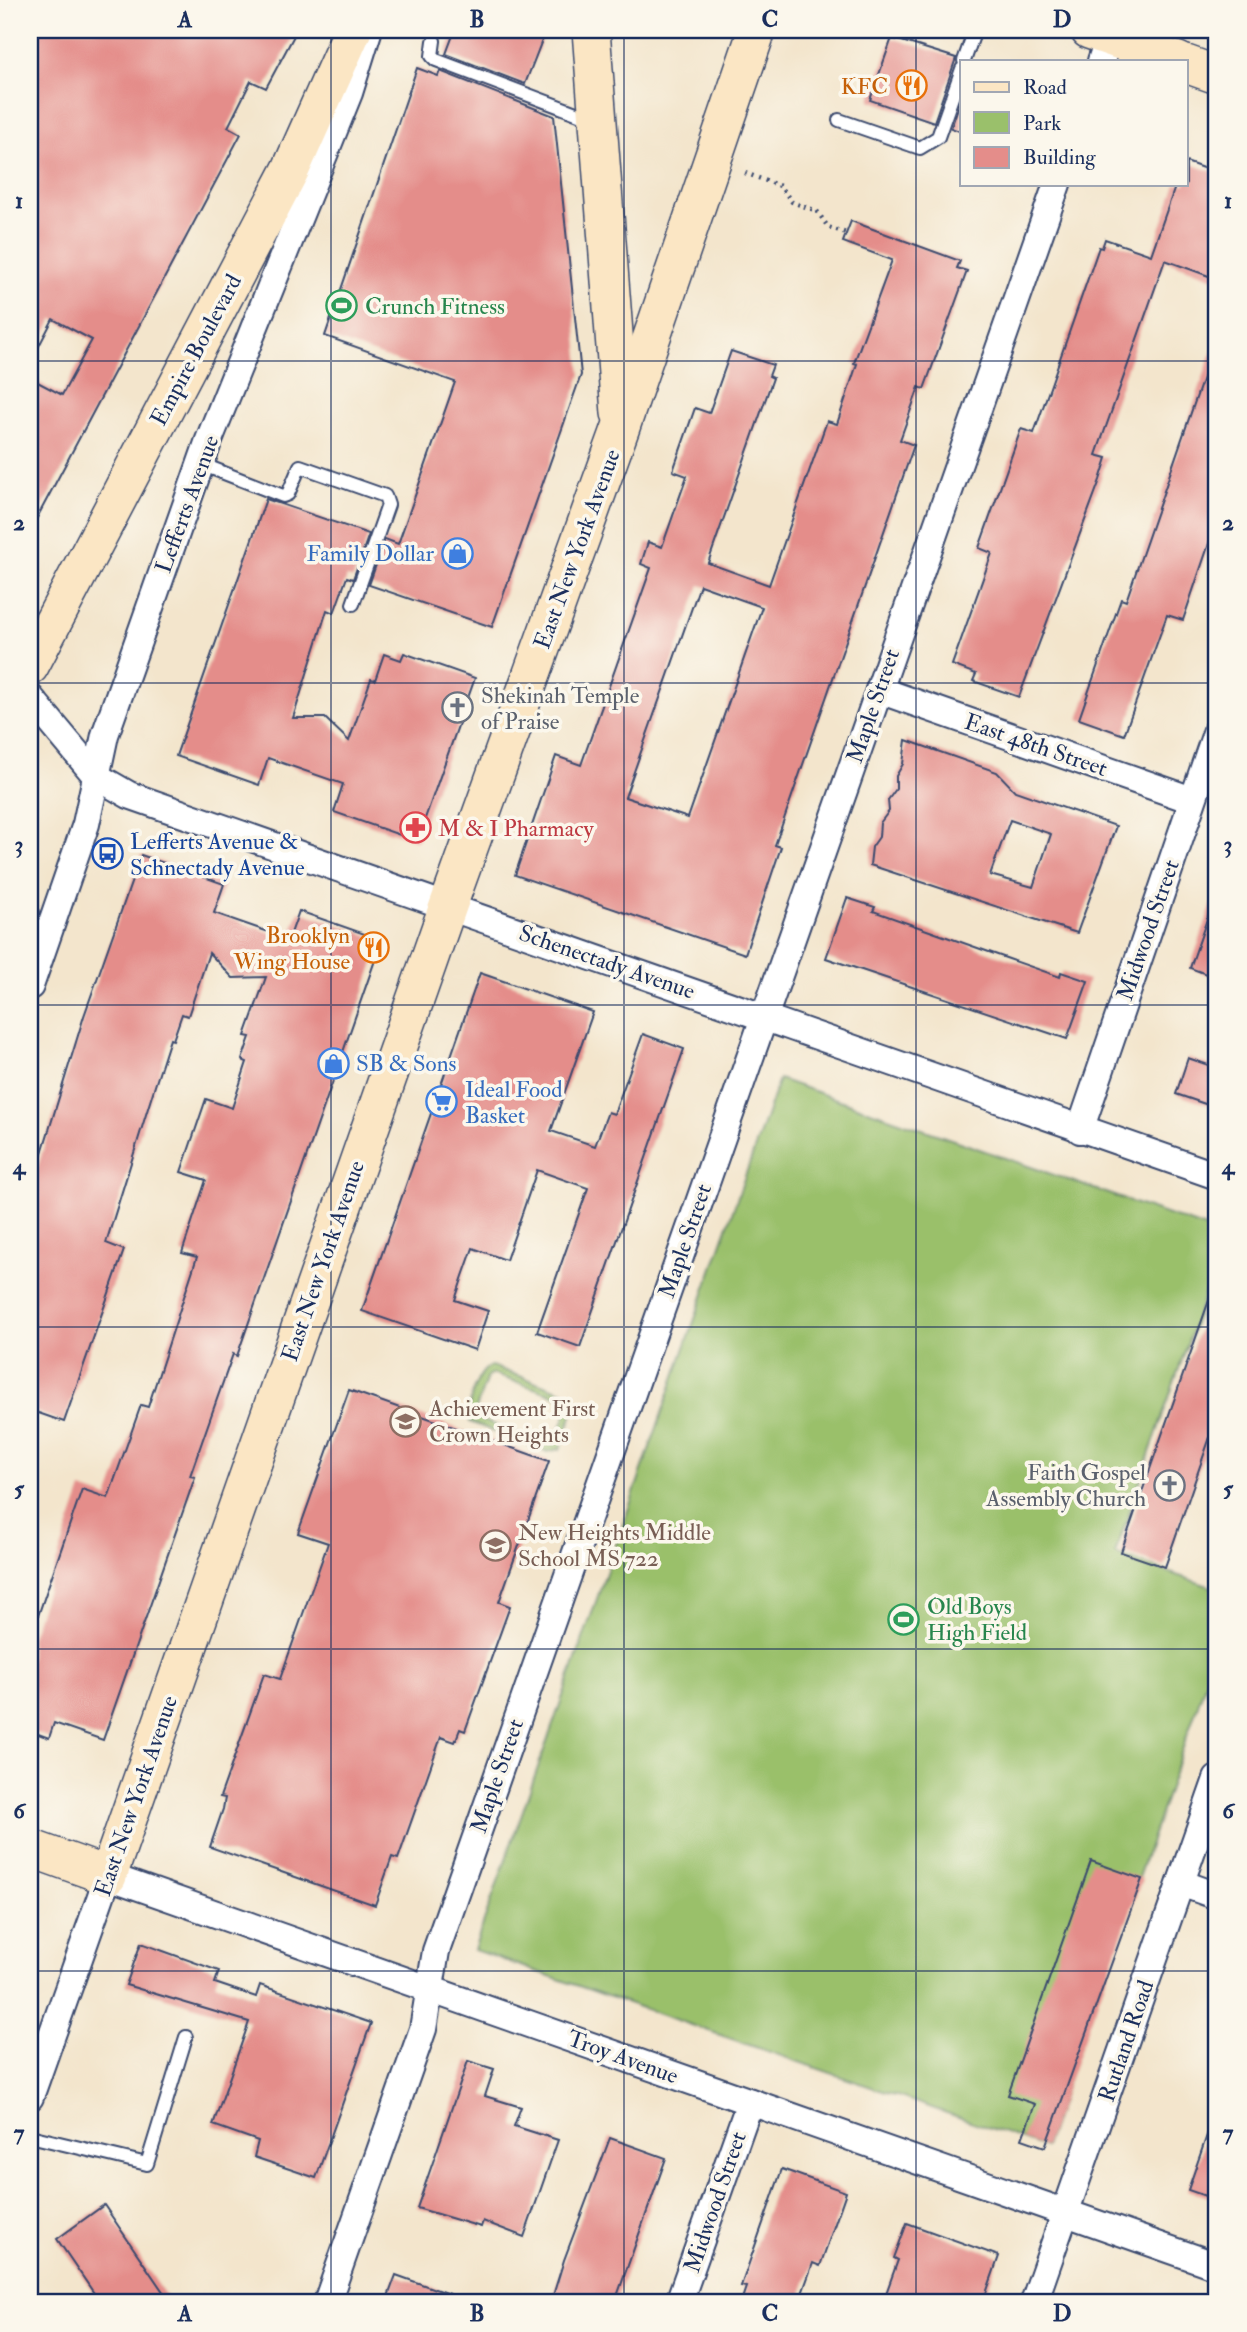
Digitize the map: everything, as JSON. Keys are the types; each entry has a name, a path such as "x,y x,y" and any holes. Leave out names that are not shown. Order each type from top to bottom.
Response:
{"main road":[{"name":"Empire Boulevard","path":"30,666 291,169 353,30"},
{"name":"East New York Avenue","path":"590,30 621,427"},
{"name":"East New York Avenue","path":"108,1876 448,906 621,427 757,30"},
{"path":"1100,43 1174,60"},
{"path":"1188,65 1217,75"},
{"name":"Troy Avenue","path":"30,1848 108,1876"}],"street":[{"name":"Lefferts Avenue","path":"30,986 86,824 105,734 201,464 349,93 368,30"},
{"name":"Maple Street","path":"327,2302 423,2029 440,1938 1056,186"},
{"name":"East 48th Street","path":"879,691 1192,800"},
{"name":"Schenectady Avenue","path":"30,697 96,776 129,795 1217,1176"},
{"name":"Midwood Street","path":"1080,1130 1217,730"},
{"name":"Rutland Road","path":"1035,2298 1217,1779"},
{"name":"Troy Avenue","path":"108,1876 1217,2266"},
{"name":"East New York Avenue","path":"30,2097 108,1876"},
{"path":"1181,1883 1217,1896"},
{"name":"Midwood Street","path":"679,2302 750,2102"}],"lane":[{"path":"964,60 975,30"},
{"path":"434,41 432,56 436,61 598,121"},
{"path":"839,120 920,148 938,136 960,75"},
{"path":"201,464 283,496 288,494 300,466 385,496 388,505 353,604"},
{"path":"30,2136 147,2164 186,2037"},
{"path":"1035,2298 1064,2302"}],"path":[{"path":"745,173 780,186 792,202 817,211 828,227 846,233"}],"green space":[{"name":"Old Boys High Field","path":"779,1079 1217,1232 1217,1258 1115,1554 1217,1589 1217,1649 1045,2147 474,1950"},
{"path":"491,1366 573,1395 576,1405 560,1449 546,1452 470,1422 469,1408 473,1391 486,1369","holes":["492,1374 567,1399 569,1405 555,1444 548,1445 476,1418 475,1412 487,1377"]}],"building":[{"path":"30,30 297,30 266,88 251,81 228,127 241,134 30,531 30,378 62,395 92,340 53,319 30,363"},
{"path":"455,30 546,30 525,84 446,54"},
{"name":"KFC","path":"892,38 956,58 934,122 870,100"},
{"path":"417,68 438,76 440,71 554,116 581,375 492,627 369,585 385,539 398,544 455,382 325,336"},
{"path":"960,102 960,131 951,128"},
{"path":"1188,163 1217,173 1217,279 1165,260 1096,455 1107,458 1100,480 1019,697 973,681 976,674 952,665 992,553 979,548 1021,429 1034,433 1099,247 1102,248 1105,239 1151,255 1175,186 1188,186"},
{"path":"851,221 960,261 957,268 967,271 924,389 919,387 900,440 914,445 775,845 781,847 745,954 515,875 556,756 581,765 651,568 641,564 648,542 662,547 687,476 673,471 695,408 709,413 731,351 773,365 769,376 773,378 708,563 769,585 827,421 837,424 857,364 854,363 892,260 843,242","holes":["700,585 762,607 688,818 625,797"]},
{"path":"1213,349 1217,350 1217,520 1183,620 1167,615 1124,735 1079,719 1121,599 1126,601"},
{"path":"266,499 369,534 353,579 347,577 334,613 327,610 293,718 325,718 349,741 371,679 375,680 384,654 401,660 404,653 475,678 417,841 334,812 343,784 268,758 259,785 176,756"},
{"path":"906,740 997,772 1015,791 1116,826 1077,933 870,865 872,847 879,837 880,823 889,811 888,800 896,789 896,776 903,764","holes":["1010,820 1051,834 1033,887 990,875"]},
{"path":"141,855 224,884 214,913 289,939 299,911 382,940 237,1356 233,1354 190,1476 195,1477 103,1740 54,1723 49,1738 30,1731 30,1639 82,1489 108,1498 141,1405 148,1407 197,1257 182,1253 206,1180 181,1172 206,1099 232,1108 247,1062 242,1060 250,1037 245,1036 266,977 233,978 209,953 188,1016 182,1014 173,1040 170,1039 106,1243 124,1250 64,1422 30,1410 30,1192 84,1016"},
{"path":"847,898 875,907 873,911 1060,977 1061,972 1088,981 1067,1039 826,958"},
{"path":"1214,899 1217,900 1217,978 1190,968"},
{"path":"480,973 593,1012 551,1131 595,1146 608,1112 614,1114 643,1034 684,1049 580,1347 537,1332 588,1188 537,1170 506,1260 473,1248 463,1276 455,1300 488,1311 475,1350 362,1311"},
{"path":"1188,1058 1217,1068 1217,1108 1176,1094"},
{"name":"Faith Gospel Assembly Church","path":"1214,1286 1217,1286 1217,1417 1165,1567 1121,1552"},
{"path":"349,1390 549,1461 499,1602 510,1606 465,1731 460,1729 455,1742 441,1737 398,1859 392,1857 375,1905 210,1847 223,1809 225,1798 220,1797 264,1674 280,1679 328,1543 298,1533"},
{"path":"1091,1861 1142,1879 1045,2147 1022,2139 1035,2104 1008,2095"},
{"path":"141,1943 219,1971 215,1983 256,1997 260,1985 371,2023 316,2178 254,2157 258,2141 213,2125 249,2022 126,1985"},
{"path":"468,2061 494,2069 485,2096 521,2107 514,2126 558,2140 524,2237 483,2221 481,2227 417,2208"},
{"path":"1214,2115 1217,2116 1217,2200 1188,2190"},
{"path":"610,2138 666,2158 615,2302 551,2302 564,2260"},
{"path":"782,2169 846,2192 820,2266 813,2263 799,2302 741,2302 746,2287 741,2286"},
{"path":"104,2205 170,2302 100,2302 57,2239"},
{"path":"907,2223 999,2256 983,2302 883,2302 898,2260 894,2258"},
{"path":"396,2275 463,2299 463,2302 386,2302"}],"place":[{"name":"KFC","path":"911,86"},
{"name":"Crunch Fitness","path":"342,306"},
{"name":"Family Dollar","path":"457,553"},
{"name":"Shekinah Temple of Praise","path":"458,708"},
{"name":"M & I Pharmacy","path":"415,828"},
{"name":"Lefferts Avenue & Schnectady Avenue","path":"107,854"},
{"name":"Brooklyn Wing House","path":"373,948"},
{"name":"SB & Sons","path":"333,1063"},
{"name":"Ideal Food Basket","path":"442,1102"},
{"name":"Achievement First Crown Heights","path":"406,1421"},
{"name":"Faith Gospel Assembly Church","path":"1169,1485"},
{"name":"New Heights Middle School MS 722","path":"495,1545"},
{"name":"Old Boys High Field","path":"904,1619"}]}
